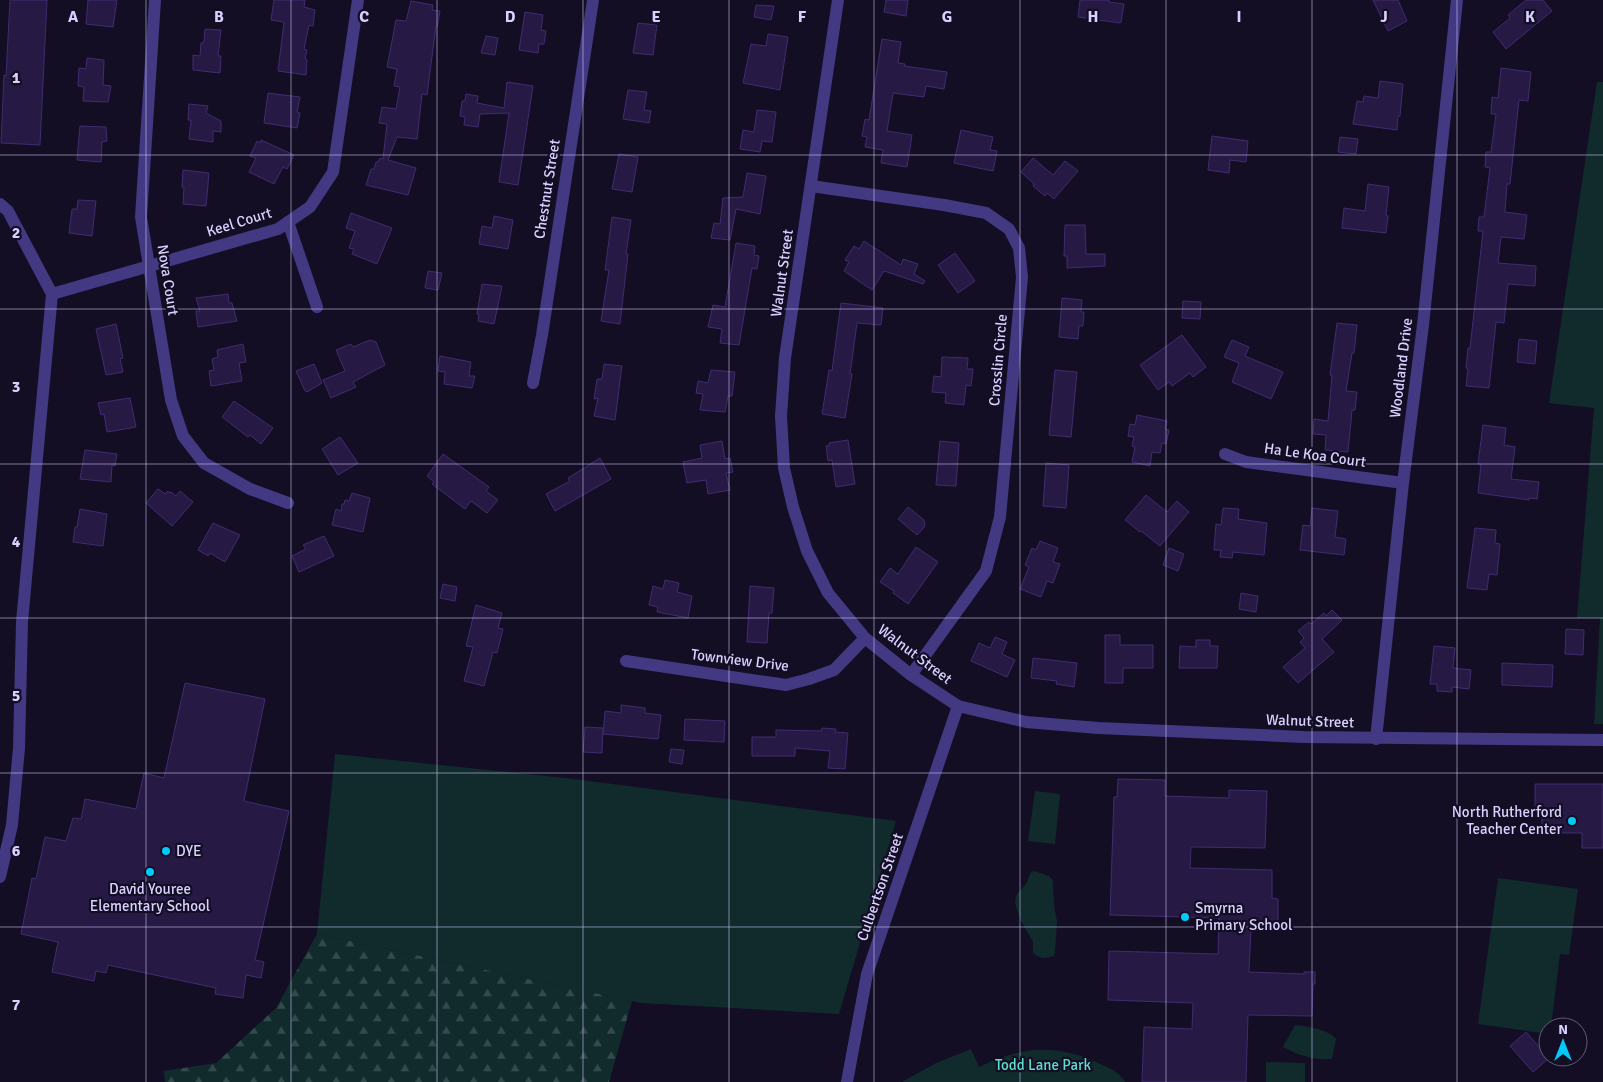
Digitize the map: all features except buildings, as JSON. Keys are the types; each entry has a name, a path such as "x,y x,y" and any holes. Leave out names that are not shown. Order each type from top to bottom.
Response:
{"street":[{"name":"Nova Court","path":"155,0 141,217 171,400 183,436 204,463 250,488 288,503"},
{"name":"Keel Court","path":"52,294 278,229 310,208 333,172 358,0"},
{"name":"Chestnut Street","path":"533,383 593,0"},
{"name":"Walnut Street","path":"838,0 785,358 781,416 784,468 793,507 807,551 828,593 865,638 911,675 958,706 1026,722 1098,728 1376,739 1603,740"},
{"name":"Woodland Drive","path":"1376,739 1403,483 1424,315 1457,0"},
{"name":"Crosslin Circle","path":"811,186 944,204 986,213 1009,229 1019,248 1022,277 1000,517 986,571 911,675"},
{"path":"0,204 8,211 52,294 22,622 19,748 12,825 0,877"},
{"path":"288,222 317,307"},
{"name":"Ha Le Koa Court","path":"1225,454 1246,462 1403,483"},
{"name":"Townview Drive","path":"626,661 786,685 834,670 865,638"},
{"name":"Culbertson Street","path":"847,1082 867,974 958,706"}],"green space":[{"path":"1597,82 1603,82 1603,724 1594,724 1600,618 1577,618 1594,408 1549,403"},
{"path":"335,754 574,779 896,821 839,1014 641,1003 317,934"},
{"path":"1035,791 1060,794 1055,844 1028,841"},
{"path":"1034,871 1049,876 1053,881 1057,921 1055,952 1054,956 1048,958 1040,957 1033,953 1033,942 1020,919 1015,903 1017,894 1026,884 1031,872"},
{"path":"1498,878 1578,889 1569,955 1560,954 1552,1017 1538,1017 1538,1033 1478,1024"},
{"path":"317,934 632,1001 609,1082 165,1082 164,1071 216,1063 276,1008"},
{"path":"1295,1025 1317,1029 1328,1033 1336,1039 1332,1059 1307,1057 1283,1047"},
{"name":"Todd Lane Park","path":"971,1049 979,1067 994,1060 1023,1052 1052,1050 1067,1052 1110,1068 1117,1072 1125,1082 902,1082 936,1063"},
{"path":"1266,1062 1305,1063 1305,1082 1266,1082"}],"place":[{"name":"North Rutherford Teacher Center","path":"1572,821"},
{"name":"DYE","path":"166,851"},
{"name":"David Youree Elementary School","path":"150,872"},
{"name":"Smyrna Primary School","path":"1185,917"}]}
